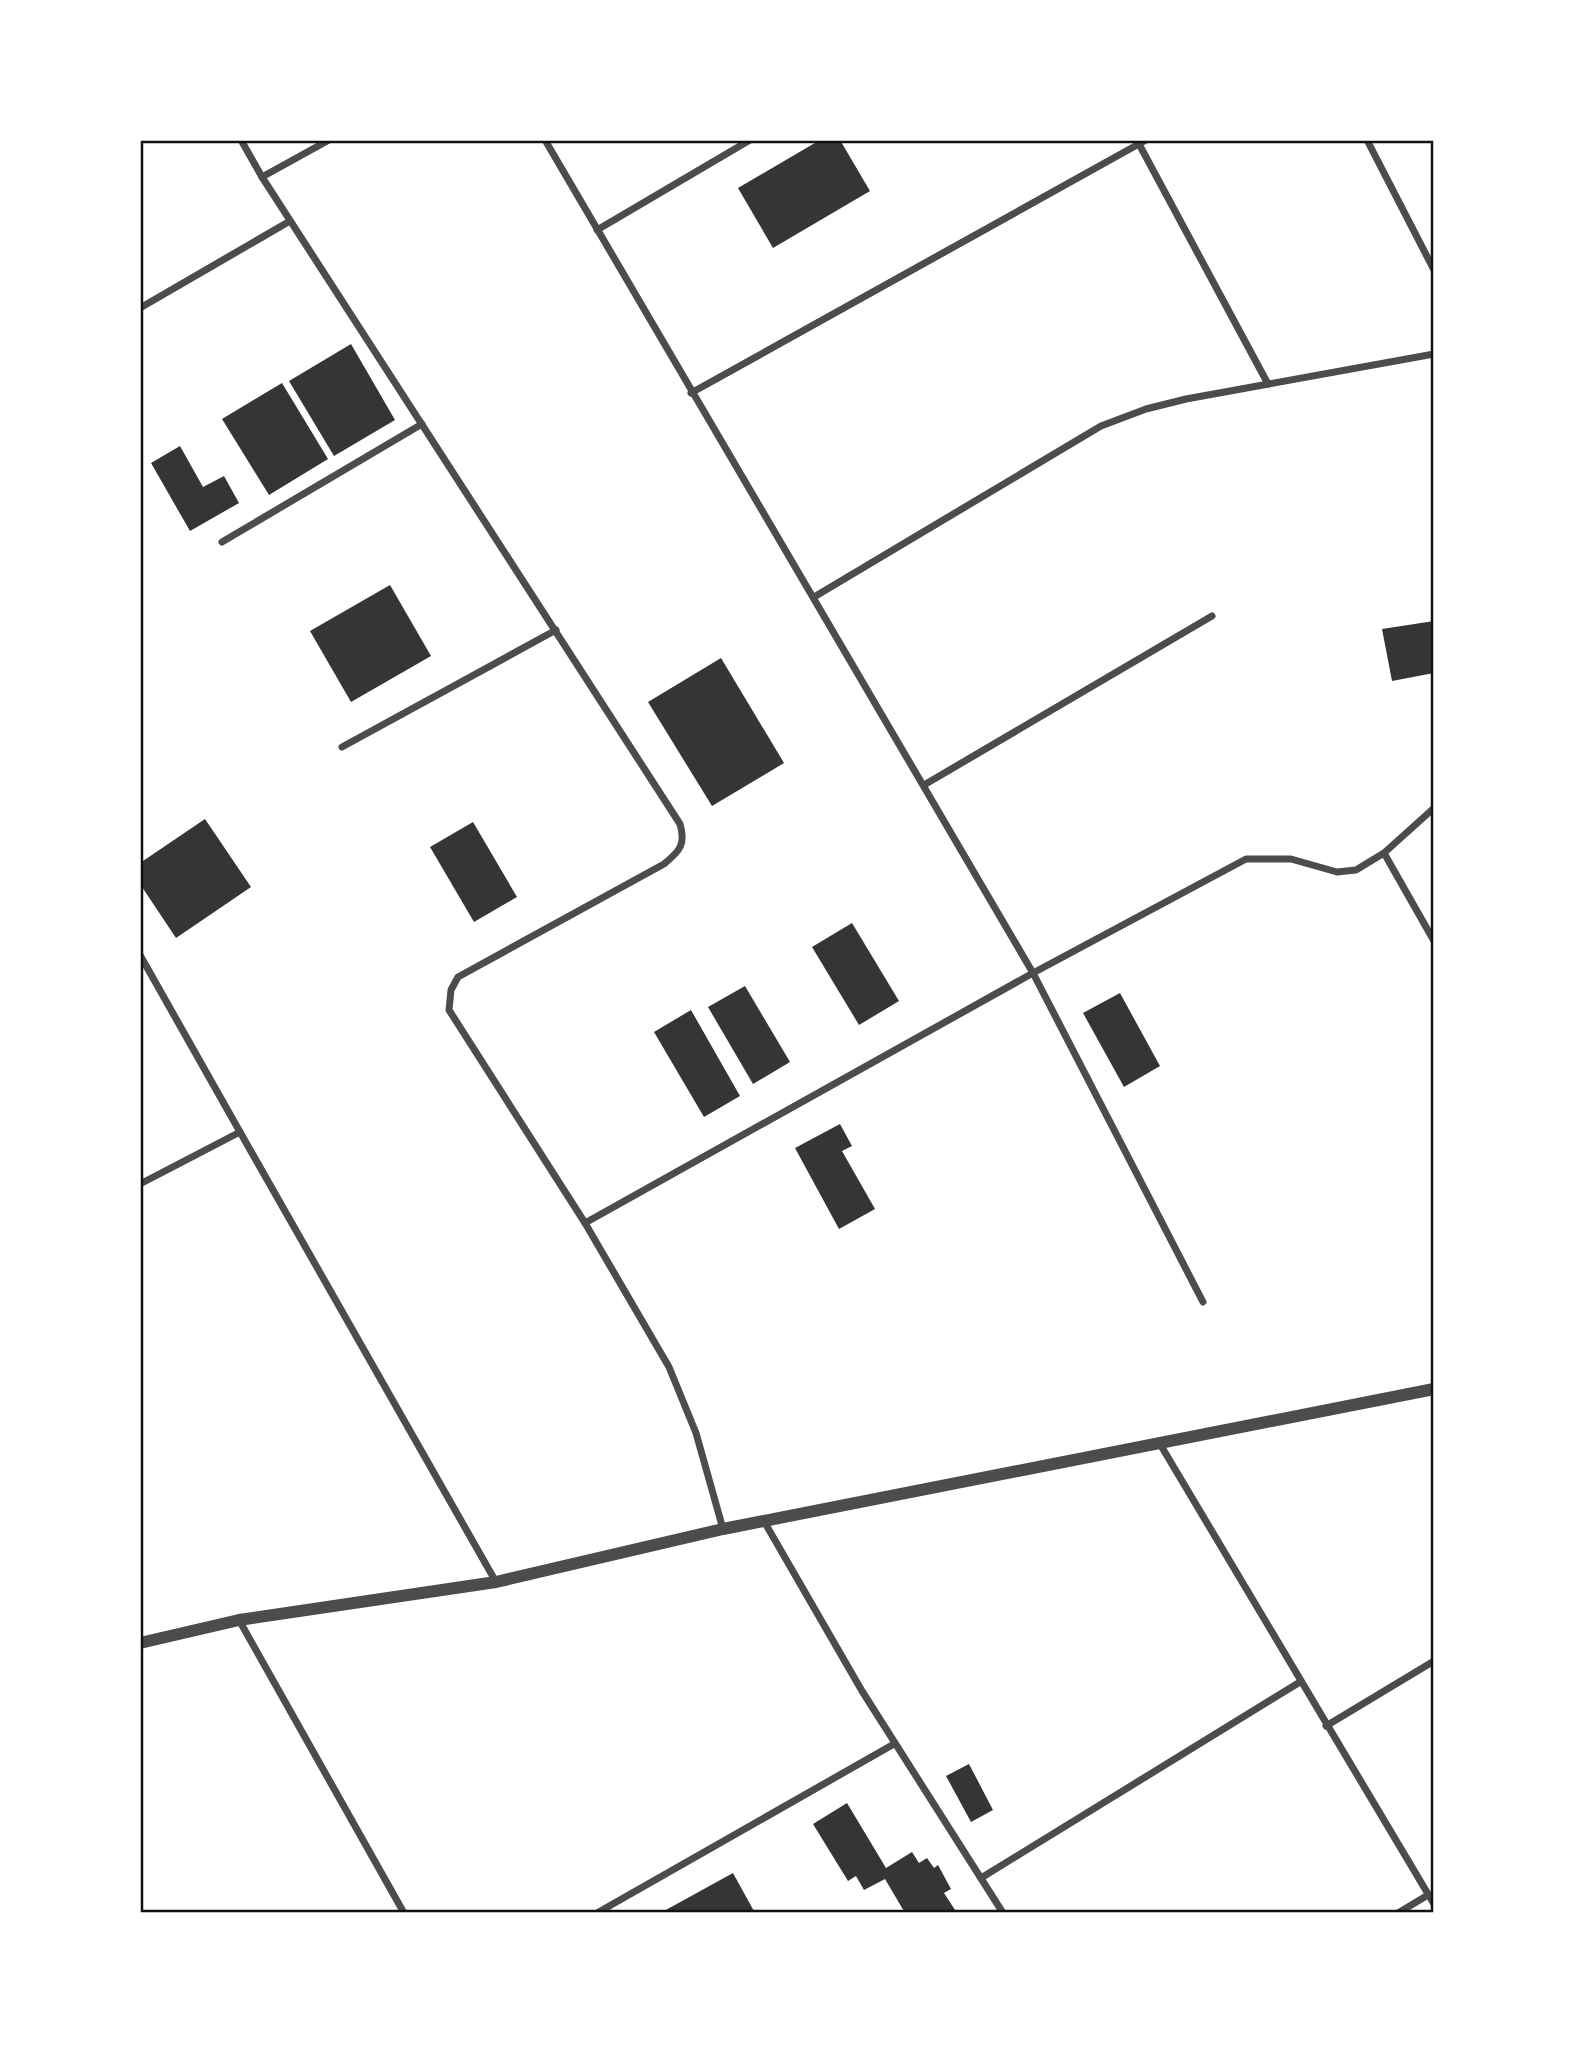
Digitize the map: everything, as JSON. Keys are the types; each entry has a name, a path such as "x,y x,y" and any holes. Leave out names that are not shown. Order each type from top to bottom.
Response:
{"street":[{"path":"242,140 261,177 672,808 684,839 679,852 664,864 458,977 449,1000 450,1010 584,1223 669,1367 699,1442 723,1529"},
{"path":"261,177 329,140"},
{"path":"545,140 1032,973 1203,1302"},
{"path":"597,230 750,140"},
{"path":"1367,140 1434,271"},
{"path":"691,393 1143,142 1268,384"},
{"path":"140,308 290,221"},
{"path":"814,597 1101,426 1146,409 1434,354"},
{"path":"222,542 422,424"},
{"path":"923,785 1212,616"},
{"path":"342,747 556,630"},
{"path":"584,1223 1032,973 1246,859 1291,859 1337,872 1356,870 1384,853 1434,808"},
{"path":"1384,853 1434,941"},
{"path":"140,955 496,1582"},
{"path":"140,1184 240,1132"},
{"path":"140,1643 239,1620 496,1582 723,1529 765,1523 1434,1389"},
{"path":"1160,1444 1434,1904"},
{"path":"765,1523 825,1630 894,1744 1003,1913"},
{"path":"239,1620 404,1913"},
{"path":"1326,1726 1434,1661"},
{"path":"981,1878 1300,1682"},
{"path":"597,1913 894,1744"},
{"path":"1398,1913 1429,1895"}],"building":[{"path":"820,140 840,140 870,191 773,248 738,188"},
{"path":"351,344 395,420 334,456 289,381"},
{"path":"282,383 328,459 269,495 222,419"},
{"path":"180,446 203,487 224,476 239,503 190,531 151,463"},
{"path":"390,585 431,656 351,702 310,631"},
{"path":"1434,621 1434,673 1392,681 1382,629"},
{"path":"721,658 784,763 712,806 648,702"},
{"path":"205,819 251,887 176,938 140,884 140,863"},
{"path":"473,822 517,897 474,922 430,847"},
{"path":"852,923 899,1001 859,1025 812,947"},
{"path":"745,986 790,1062 753,1084 708,1007"},
{"path":"1120,993 1160,1066 1124,1087 1083,1013"},
{"path":"691,1010 740,1096 704,1117 654,1032"},
{"path":"840,1124 852,1146 842,1151 875,1209 839,1229 795,1148"},
{"path":"969,1764 993,1810 971,1822 946,1776"},
{"path":"847,1803 886,1868 912,1852 919,1863 927,1858 934,1868 938,1865 951,1889 944,1893 957,1913 905,1913 885,1879 864,1890 856,1876 848,1881 813,1824"},
{"path":"733,1873 755,1913 665,1913 664,1911"}]}
